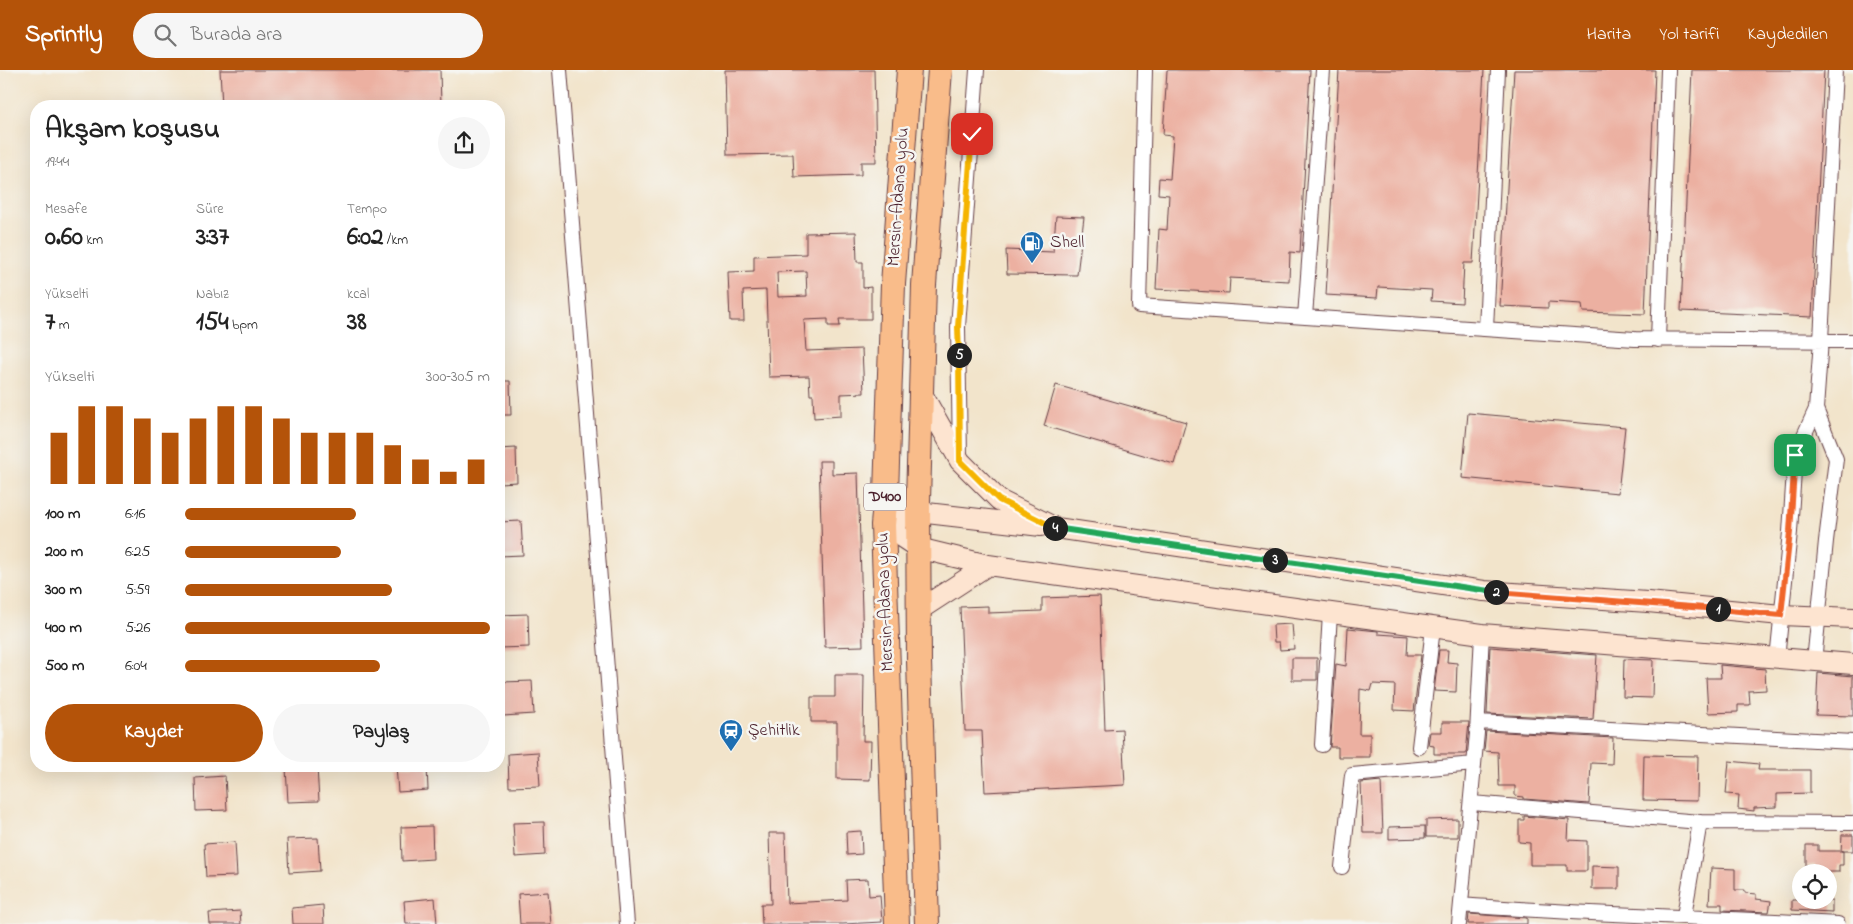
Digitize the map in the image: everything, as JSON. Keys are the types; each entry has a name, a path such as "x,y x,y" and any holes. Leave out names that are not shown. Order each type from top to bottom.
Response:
{"highway":[{"name":"Mersin-Adana yolu","path":"897,924 883,525 886,493 893,284 909,70"},
{"name":"Mersin-Adana yolu","path":"927,924 918,512 924,285 940,70"}],"main road":[{"path":"921,392 960,461 999,500 1056,528"},
{"path":"883,525 918,512 1056,528 1484,591 1648,602 1781,615 1853,618"},
{"path":"883,525 918,548 988,565 1482,634 1853,664"},
{"path":"919,610 988,565"}],"street":[{"path":"560,70 627,924"},
{"path":"960,461 958,327 977,70"},
{"path":"1145,70 1138,306 1658,340 1853,341"},
{"path":"1305,317 1323,70"},
{"path":"1486,329 1498,70"},
{"path":"1658,340 1668,70"},
{"path":"1776,659 1790,532 1795,455 1816,409 1835,70"},
{"path":"1814,662 1836,459 1816,409"},
{"path":"1322,745 1330,614"},
{"path":"1419,747 1433,628"},
{"path":"1459,924 1472,803 1482,634"},
{"path":"1478,722 1853,742"},
{"path":"1342,866 1352,775 1474,764"},
{"path":"1472,803 1700,822 1853,823"},
{"path":"1684,916 1700,822"},
{"path":"1461,905 1530,911 1838,924"}],"building":[{"path":"220,70 440,70 441,100 222,100"},
{"path":"725,70 874,70 876,162 861,162 861,175 794,177 793,154 727,155"},
{"path":"1167,70 1310,70 1300,253 1290,252 1289,281 1230,278 1229,293 1156,289 1159,229 1167,230 1169,195 1158,194 1159,178 1170,179 1173,136 1163,135"},
{"path":"1339,70 1484,70 1473,263 1464,263 1462,303 1431,301 1432,290 1378,287 1377,298 1326,295"},
{"path":"1514,70 1655,70 1645,314 1583,312 1582,304 1548,302 1548,308 1500,306"},
{"path":"1692,70 1824,70 1812,317 1681,311"},
{"path":"1056,216 1084,217 1077,275 1007,274 1006,250 1053,252"},
{"path":"856,232 857,262 863,262 863,288 871,287 871,319 839,319 840,326 828,326 828,319 804,320 806,351 862,349 864,393 841,394 841,416 814,418 813,395 810,395 809,376 769,377 766,290 743,291 744,321 730,321 728,272 754,271 754,256 806,254 806,233","holes":["806,271 807,296 778,297 777,272"]},
{"path":"505,381 510,381 511,415 505,415"},
{"path":"1056,385 1186,422 1174,464 1044,426"},
{"path":"1468,413 1625,427 1618,493 1462,478"},
{"path":"516,448 517,482 505,483 505,449"},
{"path":"819,461 832,461 832,474 858,473 863,646 825,647"},
{"path":"521,521 523,555 505,556 505,522"},
{"path":"1100,596 1105,730 1122,729 1125,785 985,792 982,731 965,731 960,607 988,606 988,613 1042,611 1042,598"},
{"path":"528,614 529,647 505,648 505,615"},
{"path":"1292,624 1294,649 1280,650 1279,642 1274,642 1273,625"},
{"path":"1348,628 1378,631 1378,634 1408,636 1407,655 1421,655 1414,711 1394,710 1395,685 1373,684 1371,691 1360,689 1359,734 1370,734 1370,757 1338,757 1338,747 1330,747 1336,664 1346,666"},
{"path":"1490,647 1597,655 1593,719 1487,714"},
{"path":"1439,650 1448,650 1447,662 1457,663 1456,692 1434,691"},
{"path":"1292,658 1317,658 1317,680 1292,680"},
{"path":"1624,659 1653,660 1652,698 1623,697"},
{"path":"1720,665 1765,669 1766,690 1749,691 1750,705 1738,705 1738,712 1708,713 1706,678 1721,678"},
{"path":"1818,673 1853,676 1853,716 1816,715"},
{"path":"835,675 864,675 863,741 871,741 870,780 837,779 837,722 811,722 811,697 835,697"},
{"path":"532,681 534,714 505,716 505,682"},
{"path":"1442,722 1469,722 1466,754 1434,754 1434,746 1428,745 1430,732 1442,732"},
{"path":"1486,731 1613,738 1612,764 1591,763 1589,804 1524,799 1524,797 1515,796 1515,786 1499,786 1498,752 1484,751"},
{"path":"538,752 540,786 509,787 508,754"},
{"path":"1644,755 1698,756 1697,801 1643,800"},
{"path":"1729,761 1759,764 1758,770 1810,770 1810,793 1777,794 1777,807 1754,808 1754,811 1738,809 1739,795 1726,794"},
{"path":"286,772 317,772 319,801 288,802"},
{"path":"396,772 427,772 428,790 398,792"},
{"path":"225,776 227,810 196,811 195,778"},
{"path":"1381,781 1383,833 1363,833 1361,783"},
{"path":"1524,816 1569,820 1568,840 1587,841 1587,871 1567,871 1567,865 1530,865 1530,843 1519,842 1519,820 1524,820"},
{"path":"1458,819 1458,837 1426,837 1426,820"},
{"path":"544,822 545,855 515,857 513,823"},
{"path":"432,826 433,859 402,861 401,827"},
{"path":"1425,826 1425,838 1389,839 1389,827"},
{"path":"861,831 862,854 847,855 846,832"},
{"path":"769,833 785,833 787,903 847,900 846,880 868,879 869,896 880,895 882,922 762,924 761,904 771,904"},
{"path":"1842,835 1853,835 1853,851 1841,851"},
{"path":"318,838 320,871 289,873 287,839"},
{"path":"235,842 237,876 206,877 204,844"},
{"path":"1806,845 1818,845 1818,851 1843,851 1843,865 1839,865 1839,872 1837,872 1837,864 1806,864"},
{"path":"1592,866 1619,867 1619,889 1592,889"},
{"path":"1711,868 1735,869 1735,890 1745,890 1745,893 1756,894 1756,899 1771,901 1769,912 1722,910 1722,904 1709,904"},
{"path":"548,892 551,924 520,924 518,894"},
{"path":"435,898 437,924 406,924 404,901"},
{"path":"323,905 324,924 293,924 292,908"},
{"path":"1832,909 1832,912 1792,910"},
{"path":"240,911 241,924 210,924 209,913"},
{"path":"1469,914 1527,918 1527,924 1468,924"}],"place":[{"name":"Shell","path":"1032,264"},
{"name":"Şehitlik","path":"731,752"}],"route":[{"path":"972,134 958,327 960,461 999,500 1056,528 1484,591 1648,602 1781,615 1790,532 1795,455"}]}
